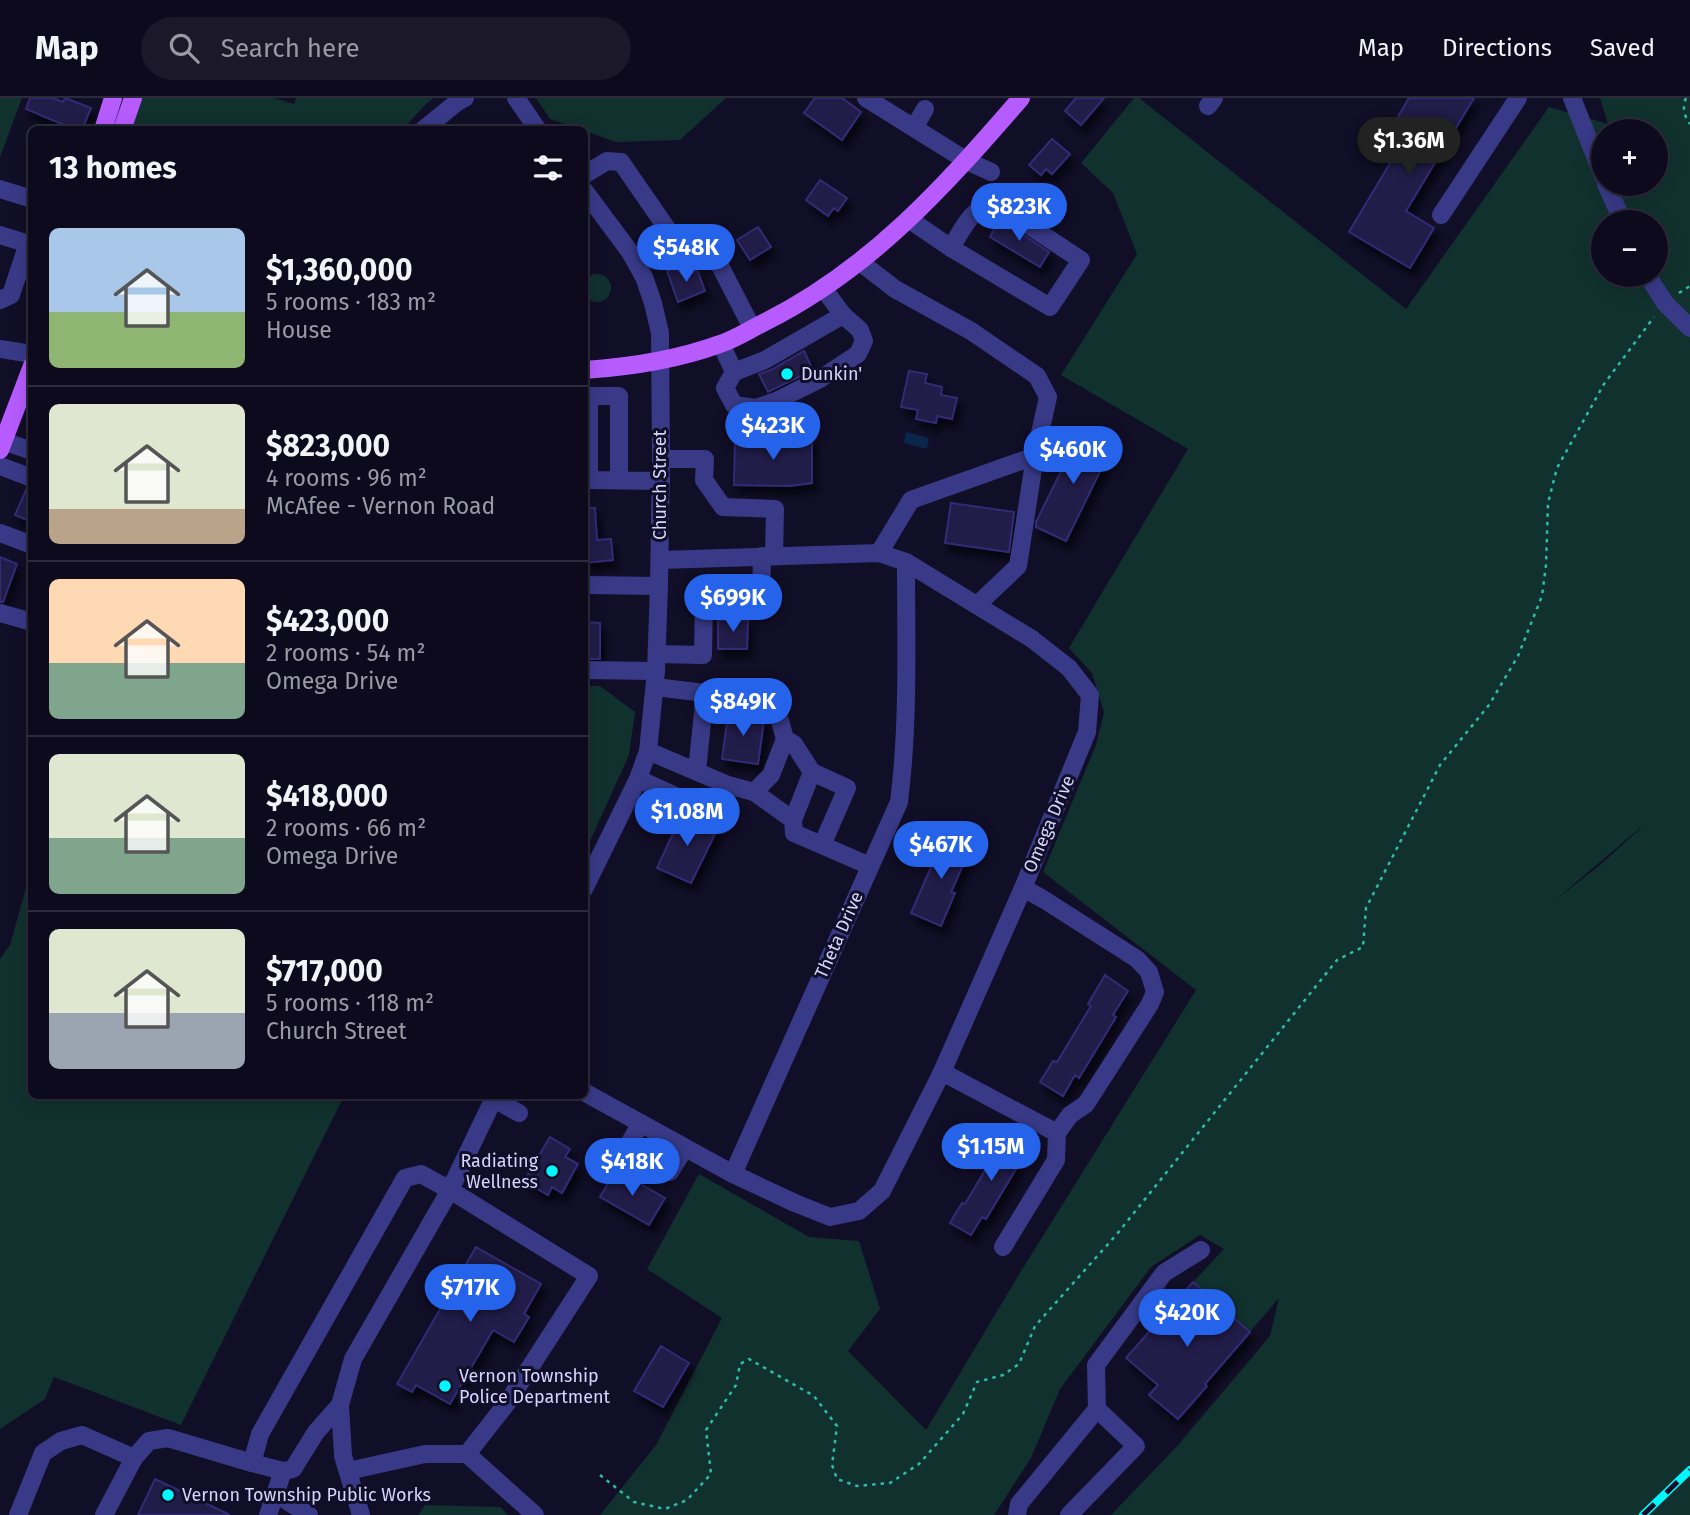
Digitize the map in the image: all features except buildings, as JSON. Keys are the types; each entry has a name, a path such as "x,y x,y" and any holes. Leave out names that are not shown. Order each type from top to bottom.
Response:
{"main road":[{"path":"104,126 113,98"},
{"path":"123,126 133,98"},
{"path":"588,370 661,360 722,344 779,315 823,288 860,262 910,220 967,161 1021,98"},
{"path":"1,447 28,376"}],"street":[{"path":"428,126 465,98"},
{"path":"516,98 535,126"},
{"path":"866,98 883,118 914,128 967,161 991,172"},
{"path":"1441,215 1518,98"},
{"path":"1572,98 1591,146"},
{"path":"914,128 925,109"},
{"path":"588,173 607,161 621,162 677,243 687,264"},
{"path":"0,189 28,198"},
{"name":"Church Street","path":"588,195 630,252 643,277 660,333 661,360 660,560 656,671 649,751 588,881"},
{"path":"910,220 951,248 1050,307 1081,260 1001,208 986,206 975,211 951,248"},
{"path":"0,235 28,243"},
{"path":"0,300 10,295 28,249"},
{"path":"717,260 752,328"},
{"path":"860,262 895,289 971,331 1037,376 1048,397 1035,456 1017,566 978,605"},
{"path":"1655,287 1665,303 1690,327"},
{"path":"823,288 843,315 860,330 864,341 858,354 820,379 776,401 756,408 734,405 725,388 734,372 765,360 843,315"},
{"path":"722,344 734,372"},
{"path":"0,349 28,353"},
{"path":"619,480 620,396 589,396 589,480 661,481"},
{"path":"1,447 28,450"},
{"path":"879,553 911,500 1035,456"},
{"path":"588,670 656,671 703,655 704,600 761,600 775,509 723,507 704,481 705,459 661,458"},
{"path":"0,466 28,476"},
{"path":"0,533 28,544"},
{"name":"Omega Drive","path":"588,1094 733,1174 795,1203 830,1217 859,1211 882,1191 942,1072 1023,888 1087,732 1090,695 1069,668 1032,639 906,562 879,553 660,560"},
{"name":"Theta Drive","path":"733,1174 899,802 906,722 906,562"},
{"path":"588,585 659,586"},
{"path":"0,613 28,621"},
{"path":"656,671 705,693 739,703"},
{"path":"697,771 705,693"},
{"path":"754,792 771,775 785,739 780,720 772,708 761,707"},
{"path":"785,739 794,744 812,772 847,788 822,845"},
{"path":"649,751 728,785 754,792 793,820"},
{"path":"812,772 793,820 794,832 870,866"},
{"path":"638,779 722,817"},
{"path":"1003,1247 1056,1160 1057,1133 1070,1115 1086,1104 1155,992 1149,972 1136,959 1023,888"},
{"path":"942,1072 1057,1133"},
{"path":"361,1515 343,1456 340,1405 353,1359 450,1190 494,1099"},
{"path":"498,1099 519,1114"},
{"path":"641,1123 627,1147 670,1172 685,1148"},
{"path":"252,1463 261,1434 405,1178 421,1174 589,1276 507,1403 467,1454"},
{"path":"1017,1515 1019,1504 1097,1409 1096,1365 1164,1273 1201,1250"},
{"path":"104,1515 134,1458 149,1441 168,1438 283,1471 293,1469 316,1432 340,1405"},
{"path":"1069,1515 1136,1447 1097,1409"},
{"path":"18,1515 43,1453 61,1441 82,1435 134,1458"},
{"path":"348,1471 425,1454 467,1454 535,1515"},
{"path":"268,1515 283,1471"},
{"path":"276,1494 309,1515"}],"path":[{"path":"1686,98 1684,109 1690,124"},
{"path":"600,1475 634,1502 665,1509 687,1500 710,1474 706,1430 736,1385 740,1364 749,1359 814,1396 837,1426 832,1465 837,1479 858,1486 890,1483 919,1464 963,1414 977,1382 1003,1375 1019,1364 1035,1326 1117,1234 1337,960 1363,947 1366,908 1440,765 1489,705 1518,656 1542,596 1548,503 1557,468 1604,384 1665,303"}],"green space":[{"path":"0,98 22,98 0,157"},
{"path":"142,98 274,98 294,104 296,98 434,98 406,126 133,126"},
{"path":"536,98 726,98 680,140 616,142 588,132 588,126 572,126 550,119"},
{"path":"1134,98 1139,98 1406,309 1549,107 1591,119 1591,196 1668,196 1668,119 1606,119 1600,98 1690,98 1690,1515 1111,1515 1179,1444 1270,1336 1279,1298 1250,1332 1193,1282 1224,1249 1200,1235 1151,1267 1060,1389 1031,1458 994,1515 600,1515 656,1445 722,1318 647,1269 699,1174 809,1237 859,1241 880,1309 848,1351 926,1430 1018,1276 1196,990 1043,872 1096,745 1104,712 1092,673 1069,648 1188,449 1061,375 1137,254 1113,193 1081,163","holes":["1640,828 1600,865 1554,901"]},
{"path":"602,275 610,283 607,298 597,302 588,299 588,277"},
{"path":"588,686 600,686 635,712 629,755 588,845"},
{"path":"28,881 28,1099 343,1099 181,1425 54,1377 45,1399 0,1429 0,959 10,945"},
{"path":"425,1505 500,1507 508,1515 418,1515"}],"water":[{"path":"906,432 929,438 927,449 904,443"}],"railway":[{"path":"1643,1515 1690,1470"}],"place":[{"name":"Dunkin'","path":"787,374"},
{"name":"Radiating Wellness","path":"552,1171"},
{"name":"Vernon Township Police Department","path":"445,1386"},
{"name":"Vernon Township Public Works","path":"168,1495"}]}
